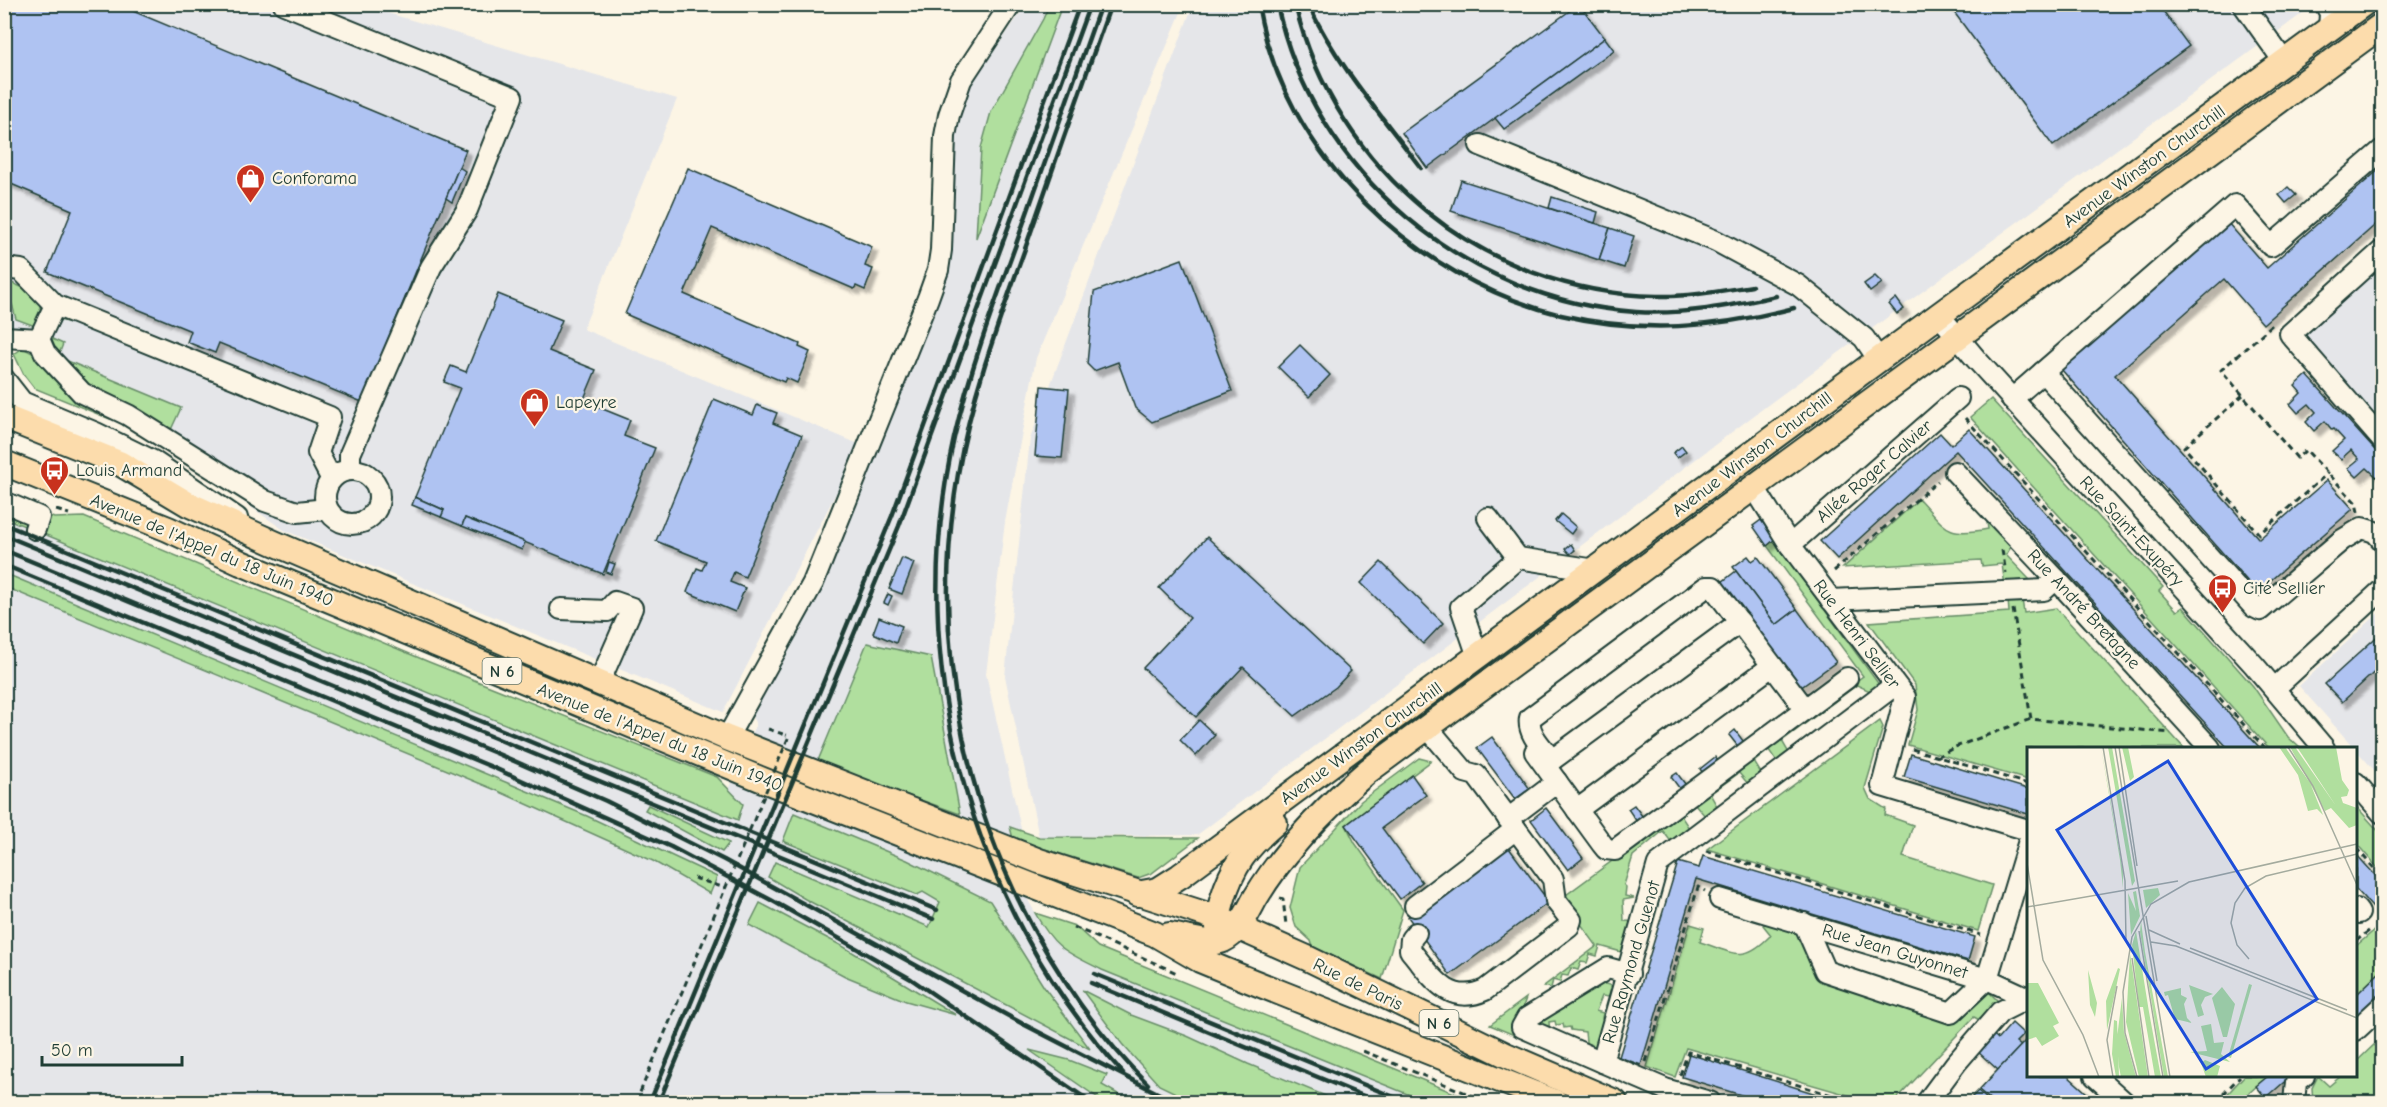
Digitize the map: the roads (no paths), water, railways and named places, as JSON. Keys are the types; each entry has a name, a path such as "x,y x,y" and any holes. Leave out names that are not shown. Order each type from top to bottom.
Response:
{"main road":[{"name":"Avenue Winston Churchill","path":"1137,894 1158,890 1180,876 2363,4"},
{"name":"Avenue Winston Churchill","path":"1226,929 1320,815 1368,771 2382,25"},
{"name":"Avenue de l'Appel du 18 Juin 1940","path":"4,417 121,464 188,504 274,543"},
{"name":"Avenue de l'Appel du 18 Juin 1940","path":"4,463 168,529 241,563 763,780 1155,934 1200,960 1251,981"},
{"name":"N 6","path":"274,543 727,738 1039,861 1137,894 1226,929"},
{"path":"1251,981 1238,970 1226,929 1235,866 1245,852 1368,738"},
{"path":"1155,934 1190,937 1210,943 1226,929"},
{"name":"Rue de Paris","path":"1226,929 1265,940 1506,1055 1615,1102"},
{"name":"Rue de Paris","path":"1251,981 1555,1102"}],"street":[{"path":"284,4 512,97 467,210 431,267 350,454 350,469"},
{"path":"727,738 813,583 928,298 938,270 941,250 945,136 949,115 961,80 1011,4"},
{"path":"2243,4 2285,63"},
{"path":"2325,4 2330,13 2329,30"},
{"path":"1480,145 1716,241 1798,285 1864,338 1879,360"},
{"path":"2012,399 2235,205 2271,246 2382,150"},
{"path":"2382,251 2290,334 2382,440"},
{"path":"4,268 21,270 55,305 330,417 318,453 331,478"},
{"path":"55,305 39,339 45,353 82,393 128,415 265,501 297,512 327,508"},
{"name":"Rue Saint-Exupéry","path":"1939,315 2012,399 2275,688 2292,712 2323,747"},
{"path":"4,337 39,339"},
{"path":"2043,372 2246,598 2260,610 2342,540 2362,528 2375,532 2382,540"},
{"path":"4,379 22,402 96,433 153,461 274,543"},
{"name":"Allée Roger Calvier","path":"1790,545 1955,401"},
{"path":"350,469 366,473 377,485 379,502 376,510 363,522 355,524 338,521 327,508 324,493 331,478 350,469"},
{"name":"Rue André Bretagne","path":"1955,472 2205,742"},
{"name":"Rue Henri Sellier","path":"1754,487 1790,545 1905,697 1882,786 2027,830"},
{"path":"4,502 39,517 35,529"},
{"path":"1488,518 1518,558 1596,570"},
{"path":"1478,657 1461,607 1518,558"},
{"path":"1831,600 2044,590 2056,579"},
{"path":"1805,709 1713,587 1706,587 1530,718 1529,726 1543,759 1557,782 1606,849 1615,850 1847,678"},
{"path":"2275,688 2382,590"},
{"path":"561,609 607,611 615,602 632,609 599,683"},
{"path":"1543,759 1740,622"},
{"path":"1577,810 1772,666"},
{"name":"Rue Raymond Guenot","path":"1710,1102 1674,1092 1602,1062 1629,974 1658,864 1895,685"},
{"path":"1416,933 1411,939 1410,950 1442,987 1450,993 1474,995 1485,990 1569,926 1571,920 1556,901 1553,879 1476,775 1465,772 1428,728"},
{"path":"1415,906 1512,824 1557,782"},
{"path":"2357,785 2382,813"},
{"path":"1987,979 2027,847"},
{"name":"Rue Jean Guyonnet","path":"1720,899 1987,979 2027,998"},
{"name":"Rue Jean Guyonnet","path":"1804,923 1825,971 1951,1013 1987,979"},
{"path":"1602,1062 1522,1027 1527,1018 1608,968 1629,974"},
{"path":"1927,1102 2000,1011 2027,998"},
{"path":"2357,1028 2382,1006"},
{"path":"2096,1077 2124,1102"},
{"path":"2294,1102 2296,1082 2303,1077"}],"railway":[{"path":"650,1102 892,516 1080,4"},
{"path":"659,1102 899,526 1090,4"},
{"path":"1101,4 990,318 960,414 941,523 938,608 945,693 962,776 988,856 1024,934 1069,1006 1123,1073"},
{"path":"1111,4 996,331 970,416 958,474 950,540 948,606 953,672 963,737 979,801 1002,863 1030,923 1064,980 1103,1034 1148,1084"},
{"path":"1258,4 1272,59 1296,111 1327,159 1364,203 1408,241 1456,272 1507,297 1561,315 1620,325 1707,324 1794,308"},
{"path":"1277,4 1296,65 1324,121 1361,172 1406,217 1457,254 1514,283 1573,302 1636,312 1689,311 1776,296"},
{"path":"1295,4 1315,64 1344,120 1382,169 1427,212 1477,246 1534,273 1594,289 1669,296 1752,286"},
{"path":"1308,4 1346,69 1421,168"},
{"path":"4,524 937,910"},
{"path":"4,535 933,919"},
{"path":"4,550 498,754 606,801 724,860 1023,1024 1175,1102"},
{"path":"4,565 492,767 671,847 911,979 1091,1102"},
{"path":"1095,974 1406,1102"},
{"path":"1091,983 1378,1102"}],"place":[{"name":"Conforama","path":"251,204"},
{"name":"Lapeyre","path":"535,428"},
{"name":"Louis Armand","path":"55,496"},
{"name":"Cité Sellier","path":"2222,614"}]}
